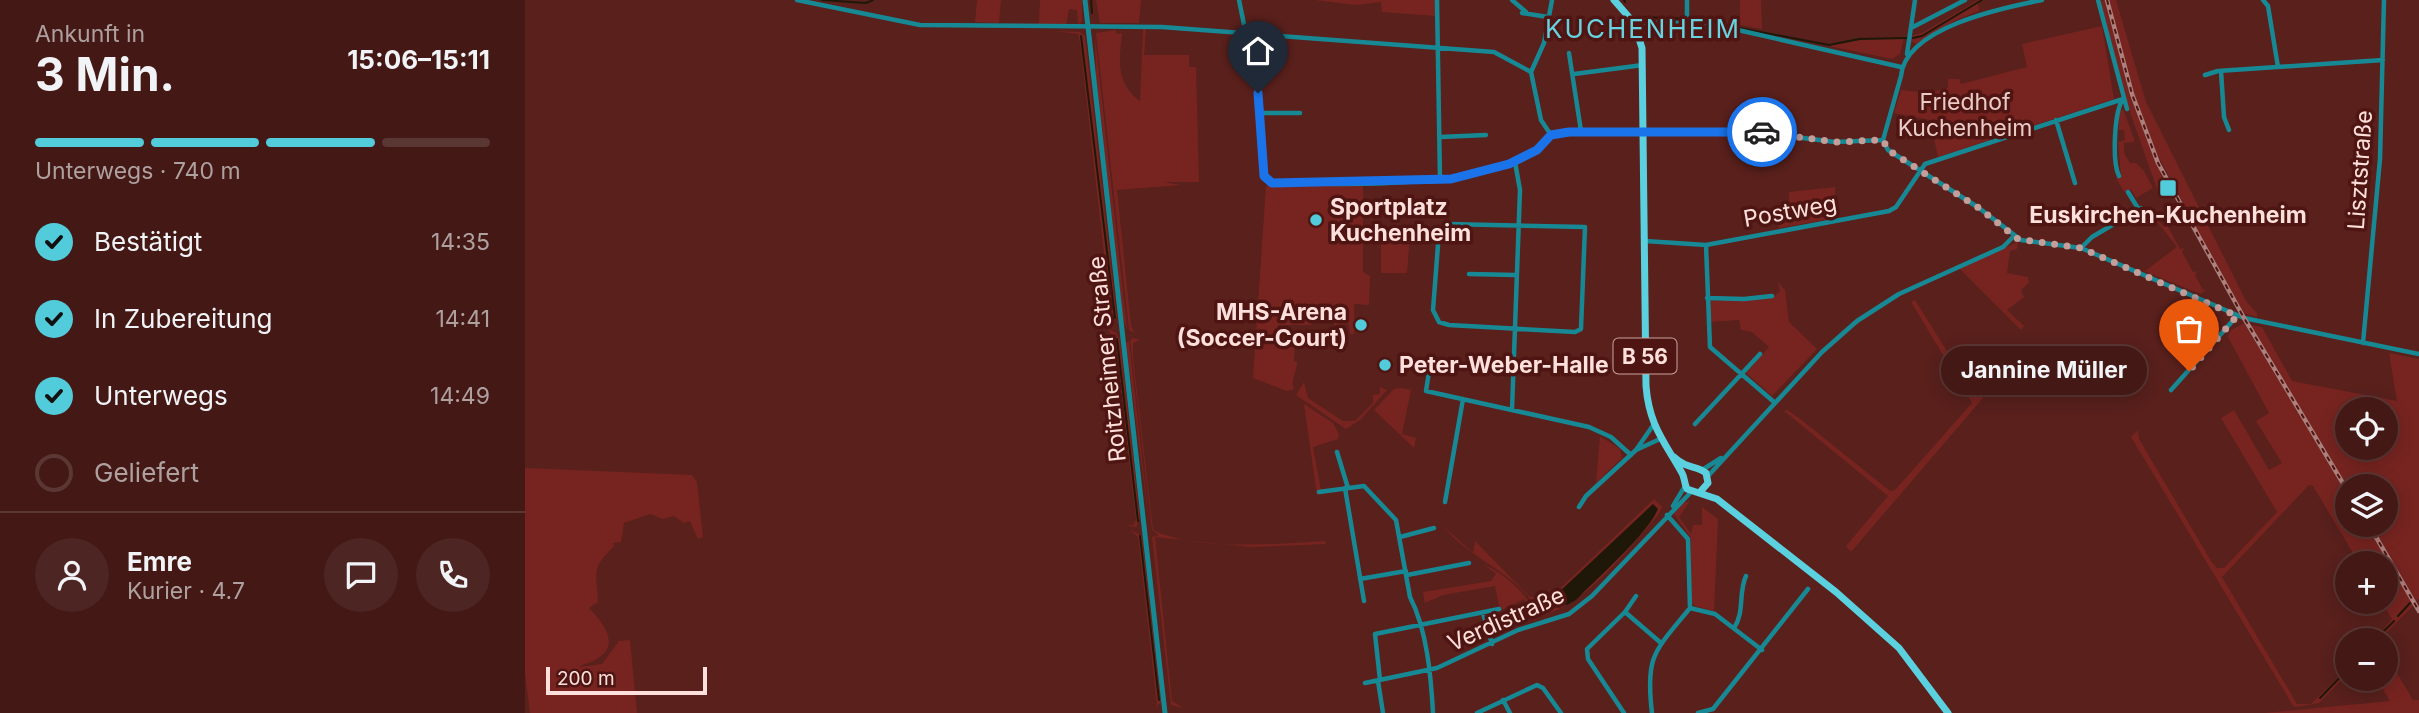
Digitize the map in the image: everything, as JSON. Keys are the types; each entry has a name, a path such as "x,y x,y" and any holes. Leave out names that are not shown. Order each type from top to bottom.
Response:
{"main road":[{"name":"B 56","path":"1614,0 1634,23 1641,43 1643,65 1646,386 1660,439 1690,487"},
{"name":"B 56","path":"1668,452 1692,470"},
{"path":"1690,487 1692,470 1706,477 1735,511"},
{"path":"1690,487 1706,477"},
{"path":"1690,487 1735,511 1836,592 1889,639 1915,668 1948,713"}],"street":[{"path":"797,0 920,25 1088,29 1153,27 1494,52 1531,72"},
{"name":"Roitzheimer Straße","path":"1085,0 1165,713"},
{"path":"1239,0 1260,113 1266,181 1440,180 1477,174 1515,162 1543,146 1551,135 1581,131 1755,132 1835,142 1883,140"},
{"path":"1437,0 1440,180"},
{"path":"1512,0 1524,13 1548,17"},
{"path":"1551,135 1541,120 1531,72 1544,43 1552,0"},
{"path":"1687,0 1687,20"},
{"path":"1915,0 1907,37 1907,55 1901,67 1901,76 1883,140 1888,150 1979,208 2014,236 2030,243 2081,248 2237,316 2419,354"},
{"path":"1911,28 1965,0"},
{"path":"1907,55 1973,16 2042,0"},
{"path":"2098,0 2127,109"},
{"path":"2263,0 2268,6 2278,67"},
{"name":"Lisztstraße","path":"2363,343 2380,159 2384,0"},
{"path":"1634,23 1687,20 1901,67"},
{"path":"1569,53 1581,131"},
{"path":"2205,75 2221,71 2383,60"},
{"path":"1574,74 1643,65"},
{"path":"2221,71 2224,117 2229,130"},
{"path":"1919,170 1925,164 2123,99"},
{"path":"2119,176 2116,165 2117,111 2123,99"},
{"path":"1260,113 1300,113"},
{"path":"2056,120 2075,183"},
{"path":"1440,136 1486,135"},
{"path":"1512,410 1520,182 1515,162"},
{"name":"Postweg","path":"1645,242 1706,245 1889,211 1896,207 1919,170"},
{"path":"2081,248 2092,237 2140,209 2129,192"},
{"path":"1441,226 1517,226 1585,227 1583,321 1579,331 1443,324 1435,318 1433,307 1441,226"},
{"path":"1706,477 1833,341 1868,313 1906,290 2003,247 2014,236"},
{"path":"1706,245 1710,347 1774,402"},
{"path":"1469,274 1515,275"},
{"path":"1707,298 1744,299 1772,296"},
{"path":"2171,390 2237,316"},
{"path":"1695,424 1760,354"},
{"path":"1513,369 1439,365 1429,372 1426,391 1599,431 1634,452"},
{"path":"1445,502 1463,399"},
{"path":"1579,507 1586,496 1634,452 1654,424"},
{"path":"1634,452 1660,439"},
{"path":"1337,452 1346,488 1364,601"},
{"path":"1318,492 1363,485 1395,517 1429,671 1433,713"},
{"name":"Verdistraße","path":"1365,683 1429,671 1518,630 1573,612 1599,588 1690,487"},
{"path":"1652,713 1648,673 1652,657 1689,606 1688,539 1667,515"},
{"path":"1400,537 1434,528"},
{"path":"1360,579 1469,563"},
{"path":"1734,628 1739,620 1742,585 1746,576"},
{"path":"1698,713 1712,711 1808,589"},
{"path":"1624,713 1586,654 1588,647 1625,612 1636,597"},
{"path":"1689,606 1710,611 1762,650"},
{"path":"1383,713 1374,636 1499,609"},
{"path":"1625,612 1661,643"},
{"path":"1483,613 1492,644"},
{"path":"1477,713 1539,685 1561,713"},
{"path":"1503,700 1510,713"}],"green space":[{"path":"977,0 1001,0 999,23 975,22"},
{"path":"1040,0 1082,0 1082,22 1078,24 1077,10 1069,9 1066,26 1033,24 1039,23"},
{"path":"1096,0 1141,0 1139,23 1100,23"},
{"path":"1315,0 1436,0 1436,16 1382,12 1381,2 1355,5"},
{"path":"1740,0 1761,0 1762,29 1740,25"},
{"path":"1978,0 1985,0 1978,3 1979,11 1956,20 1916,45 1914,42 1910,43 1910,36 1922,33"},
{"path":"2105,0 2129,91 2166,187 2158,192 2130,112 2100,1"},
{"path":"2109,0 2116,0 2146,102 2246,301 2257,313 2257,317 2243,313 2152,145 2134,98"},
{"name":"Friedhof Kuchenheim","path":"2102,26 2114,99 1938,157 1930,120 1894,113 1901,90 1928,93 1948,88 1948,79 1959,79 1961,84 2027,67 2022,44"},
{"path":"1143,29 1146,29 1144,55 1189,55 1189,67 1196,67 1199,182 1163,182 1181,185 1117,190 1131,325 1134,332 1143,337 1129,330 1096,33 1116,30 1117,34 1122,33 1120,62 1123,79 1140,101"},
{"path":"1055,31 1080,32 1085,36 1117,318 1112,325 1080,43 1078,34"},
{"path":"1095,35 1127,329 1123,320 1096,77"},
{"path":"1904,38 1900,54 1892,59 1829,46 1861,40"},
{"path":"2123,109 2134,139 2134,142 2124,143 2124,153 2130,163 2136,163 2144,171 2153,188 2136,198 2131,189 2124,192 2116,178 2121,176 2118,142 2125,140 2124,130 2119,130 2119,112"},
{"path":"1363,184 1363,272 1370,276 1369,305 1354,304 1354,334 1350,334 1349,324 1334,325 1334,317 1314,317 1311,325 1278,325 1279,339 1293,340 1295,343 1294,361 1297,362 1294,389 1287,391 1253,378 1266,186"},
{"path":"1835,187 1837,218 1779,228 1777,213 1790,212 1789,192"},
{"path":"2153,207 2153,214 2164,227 2168,225 2166,222 2169,222 2168,227 2180,249 2184,248 2182,252 2193,272 2197,271 2195,275 2203,290 2207,289 2201,294 2133,267 2145,271 2177,247 2148,210"},
{"path":"1410,235 1407,273 1381,273 1381,238"},
{"path":"2018,242 2017,249 2010,251 2007,273 2028,277 2029,282 2021,291 2024,297 2007,310 2024,326 2021,330 1959,268"},
{"path":"1778,282 1785,290 1789,322 1817,349 1772,396 1746,373 1769,347 1752,332 1741,330 1739,320 1710,322 1710,301 1772,298 1780,291"},
{"path":"1915,300 1965,380 1983,398 1851,552 1846,546 1888,496 1784,411 1787,410 1799,418 1890,491 1895,490 1972,403 1911,302"},
{"path":"2244,323 2335,474 2335,523 2313,486 2309,485 2222,577 2297,704 2311,704 2335,680 2335,686 2319,703 2295,707 2292,704 2131,437 2138,430 2139,439 2211,561 2217,568 2224,568 2277,512 2221,418 2234,410 2269,470 2282,463 2256,421 2269,413 2228,337 2231,330"},
{"path":"2250,325 2262,327 2292,381 2376,397 2335,397 2335,460 2398,460 2398,397 2389,353 2419,359 2419,598 2416,601 2398,571 2398,551 2386,551 2377,537 2398,537 2398,474 2340,474"},
{"path":"1108,329 1116,333 1120,340 1140,518 1136,527 1127,525 1134,525 1136,519 1115,342"},
{"path":"1130,340 1140,340 1133,343 1133,357 1153,530 1188,540 1155,537 1172,701 1183,708 1171,705 1152,537 1159,535 1152,530"},
{"path":"1129,341 1150,530 1150,531 1126,343"},
{"path":"1304,382 1308,398 1343,421 1355,421 1373,403 1373,395 1380,394 1380,387 1387,390 1361,419 1346,429 1296,395"},
{"path":"1394,389 1411,390 1402,434 1416,438 1414,448 1374,410"},
{"path":"1304,404 1333,423 1339,434 1338,439 1313,447 1321,490 1317,496"},
{"path":"1600,436 1620,449 1622,458 1596,483"},
{"path":"525,468 692,475 697,482 703,537 698,539 690,521 684,523 674,516 663,519 650,514 624,523 621,542 613,543 614,546 598,566 598,602 589,608 604,627 609,641 608,648 595,660 579,667 602,664 619,641 630,640 637,713 530,713 525,673"},
{"path":"1654,499 1662,507 1658,515 1620,559 1574,600 1541,616 1559,606 1556,603 1538,611 1518,586 1467,549 1444,527 1473,553 1475,541 1530,597 1549,599"},
{"path":"1690,501 1679,517 1691,534 1693,525 1702,525 1702,507 1718,519 1714,611 1695,606 1691,601 1691,538 1674,514 1683,503"},
{"path":"1129,529 1142,536 1161,702 1155,709 1157,705 1138,537"},
{"path":"2343,537 2373,537 2382,551 2352,551"},
{"path":"1325,541 1326,544 1251,547 1220,544"},
{"path":"1485,565 1509,580 1523,594 1537,617 1535,621 1524,599 1500,611 1495,586 1443,595 1425,603 1423,592 1491,581 1496,574"},
{"path":"2398,578 2414,605 2391,628 2384,628 2392,619 2389,614 2398,614"},
{"path":"2398,675 2413,700 2419,700 2419,713 2264,713 2390,701 2384,691 2398,691"}],"shaded area":[{"path":"1653,504 1658,509 1633,543 1576,600 1567,605 1561,603 1556,596 1558,593"}],"waterway":[{"path":"822,0 866,3 873,0"},
{"path":"1091,0 1092,13"},
{"path":"1913,38 1922,36 1982,0"},
{"path":"1640,17 1692,19 1829,45 1859,39 1907,38"},
{"path":"1081,36 1115,318"},
{"path":"1117,339 1138,521"},
{"path":"1140,536 1159,700"},
{"path":"2398,616 2410,603"},
{"path":"2387,628 2394,621"},
{"path":"2320,698 2335,682"}],"railway":[{"path":"2107,0 2132,94 2158,163 2244,318 2337,474"},
{"path":"2376,537 2419,611"}],"way so far":[{"path":"1762,132 1835,142 1883,140 1888,150 1979,208 2018,239 2030,243 2062,244 2081,248 2237,316 2189,371"}],"place":[{"name":"Euskirchen-Kuchenheim","path":"2168,188"},
{"name":"Sportplatz Kuchenheim","path":"1316,220"},
{"name":"MHS-Arena (Soccer-Court)","path":"1361,325"},
{"name":"Peter-Weber-Halle","path":"1385,365"},
{"name":"Jannine Müller","path":"2189,371"}],"district":[{"name":"KUCHENHEIM","path":"1643,28"}],"route":[{"path":"1258,93 1264,176 1266,181 1272,183 1451,179 1509,164 1537,150 1551,135 1569,132 1762,132"}]}
